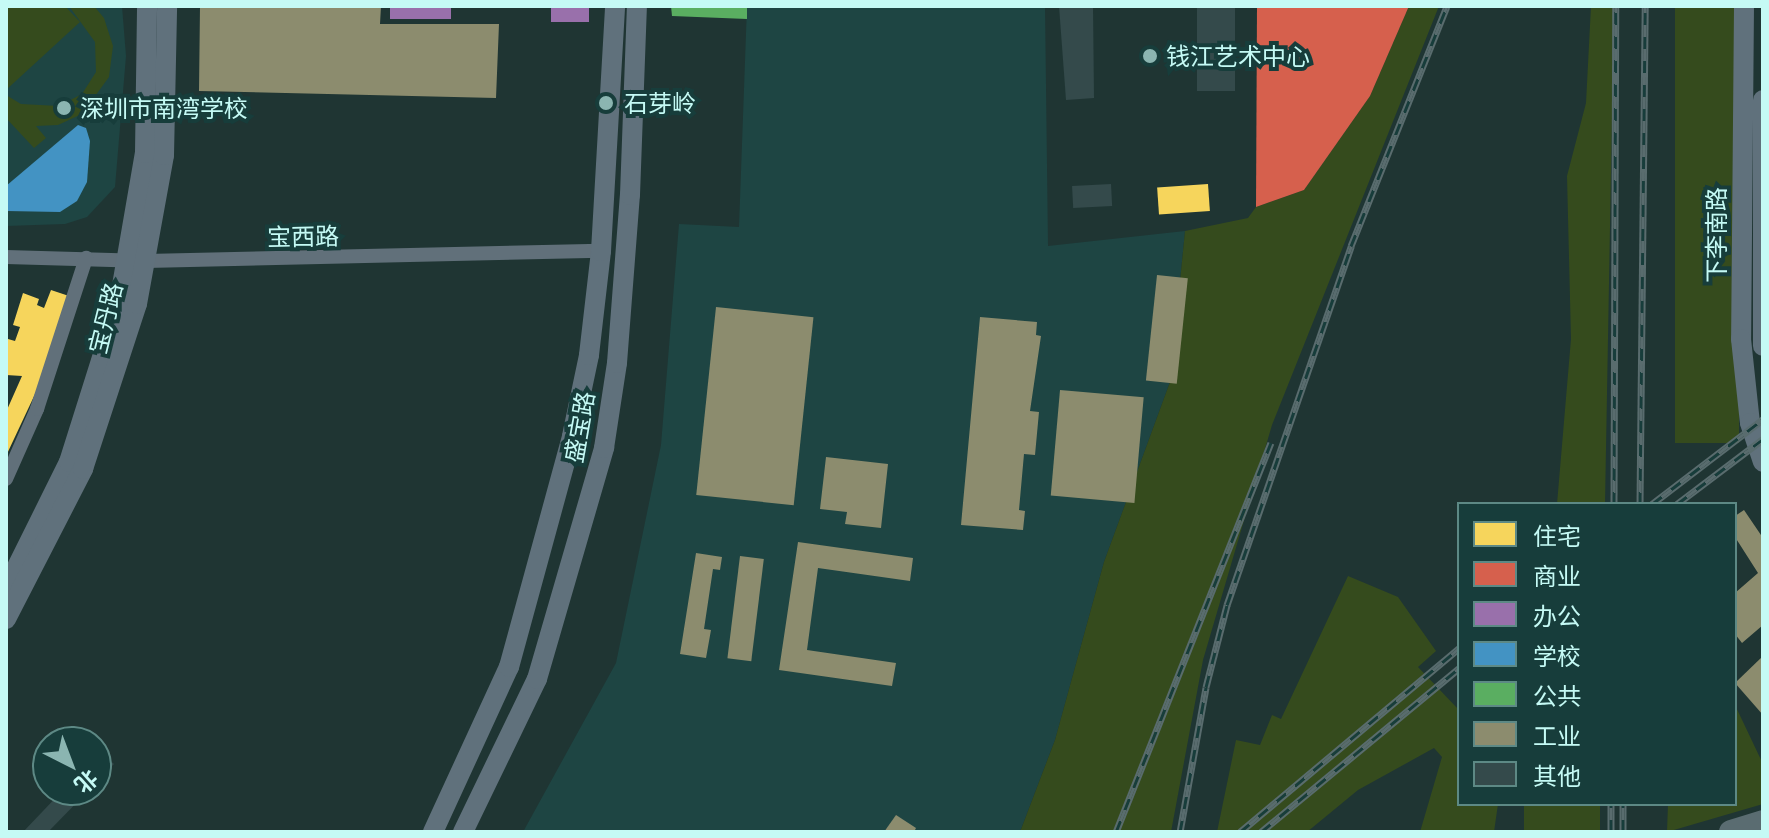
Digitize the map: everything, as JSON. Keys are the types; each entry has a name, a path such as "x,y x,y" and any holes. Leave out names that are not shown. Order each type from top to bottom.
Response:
{"highway":[{"path":"1731,832 1763,822"}],"main road":[{"name":"宝丹路","path":"6,619 59,523 98,431 121,365 137,261 145,153 147,6"},
{"name":"宝丹路","path":"6,589 45,517 88,413 137,261 164,155 167,6"},
{"name":"盛宝路","path":"433,832 509,667 575,423 589,355 601,251 615,6"},
{"name":"盛宝路","path":"463,832 537,679 604,448 617,363 630,195 637,6"},
{"name":"下李南路","path":"1744,6 1741,339 1762,456"},
{"name":"下李南路","path":"1763,100 1763,346"}],"street":[{"name":"宝西路","path":"6,257 137,261 601,251"},
{"path":"6,479 37,409 86,258"}],"shaded area":[{"name":"深圳市南湾学校","path":"6,6 122,6 126,56 115,187 87,217 65,224 6,226"},
{"path":"747,6 1045,6 1048,246 1185,231 1170,382 1104,562 1055,740 1020,832 523,832 616,663 661,445 679,224 739,227"}],"green space":[{"path":"6,6 65,6 80,22 6,90"},
{"path":"69,6 94,6 104,18 113,46 109,77 82,114 58,125 36,126 46,138 34,148 6,118 6,95 21,104 59,106 82,94 96,72 95,42"},
{"path":"1409,6 1439,6 1272,425 1203,660 1171,832 1020,832 1055,740 1104,562 1170,382 1185,231 1248,218 1256,207 1304,190 1370,96"},
{"path":"1591,6 1614,6 1605,502 1557,502 1571,339 1567,176 1586,103"},
{"path":"1675,6 1739,6 1739,443 1675,443"},
{"path":"1348,576 1398,597 1436,651 1418,667 1457,708 1457,806 1498,806 1494,832 1420,832 1442,757 1434,748 1358,790 1307,832 1217,832 1236,740 1260,745 1272,715 1281,719"},
{"path":"1737,709 1763,764 1763,804 1667,832 1668,806 1737,806"},
{"path":"1524,806 1600,806 1600,832 1524,832"}],"building: 住宅":[{"path":"1208,184 1210,211 1159,214 1157,188"},
{"path":"51,290 69,296 36,392 6,456 6,412 22,376 6,375 6,344 8,339 15,341 20,327 13,325 23,293 39,299 37,305 44,308"}],"building: 商业":[{"path":"1257,6 1409,6 1370,96 1304,190 1256,207"}],"building: 办公":[{"path":"390,6 451,6 451,19 390,19"},
{"path":"551,6 589,6 589,22 551,22"}],"building: 学校":[{"path":"78,125 86,128 90,141 87,182 77,201 60,212 6,211 6,186"}],"building: 公共":[{"path":"671,6 747,6 747,19 672,16"}],"building: 工业":[{"path":"200,6 381,6 380,24 499,24 496,98 199,91"},
{"path":"1157,275 1188,278 1177,384 1146,380"},
{"path":"716,307 813,317 794,505 696,495"},
{"path":"980,317 1037,322 1036,335 1041,336 1030,411 1039,412 1035,455 1024,454 1019,510 1025,511 1023,530 961,525"},
{"path":"1060,390 1144,397 1134,503 1051,496"},
{"path":"826,457 888,464 881,528 845,524 847,512 820,509"},
{"path":"1744,510 1763,538 1763,625 1742,643 1737,637 1737,591 1758,573 1737,540 1737,515"},
{"path":"798,542 913,558 910,581 818,568 807,650 896,663 892,686 779,670"},
{"path":"696,553 722,557 720,570 713,569 704,629 711,630 706,658 680,654"},
{"path":"740,556 764,559 751,661 727,658"},
{"path":"1763,656 1763,715 1737,685 1737,681"},
{"path":"896,815 916,828 914,832 884,832"}],"building: 其他":[{"path":"1059,6 1093,6 1094,98 1066,100"},
{"path":"1197,6 1235,6 1235,91 1197,91"},
{"path":"1111,184 1112,206 1073,208 1072,186"},
{"path":"48,806 73,806 48,832 23,832"}],"railway":[{"path":"1180,832 1206,687 1227,605 1351,246 1447,6"},
{"path":"1614,502 1616,6"},
{"path":"1640,502 1645,6"},
{"path":"1655,502 1763,419"},
{"path":"1680,502 1763,439"},
{"path":"1116,832 1271,443"},
{"path":"1240,832 1457,650"},
{"path":"1261,832 1457,670"},
{"path":"1611,806 1611,832"},
{"path":"1623,806 1623,832"}],"place":[{"name":"钱江艺术中心","path":"1150,56"},
{"name":"石芽岭","path":"606,103"},
{"name":"深圳市南湾学校","path":"64,108"}]}
